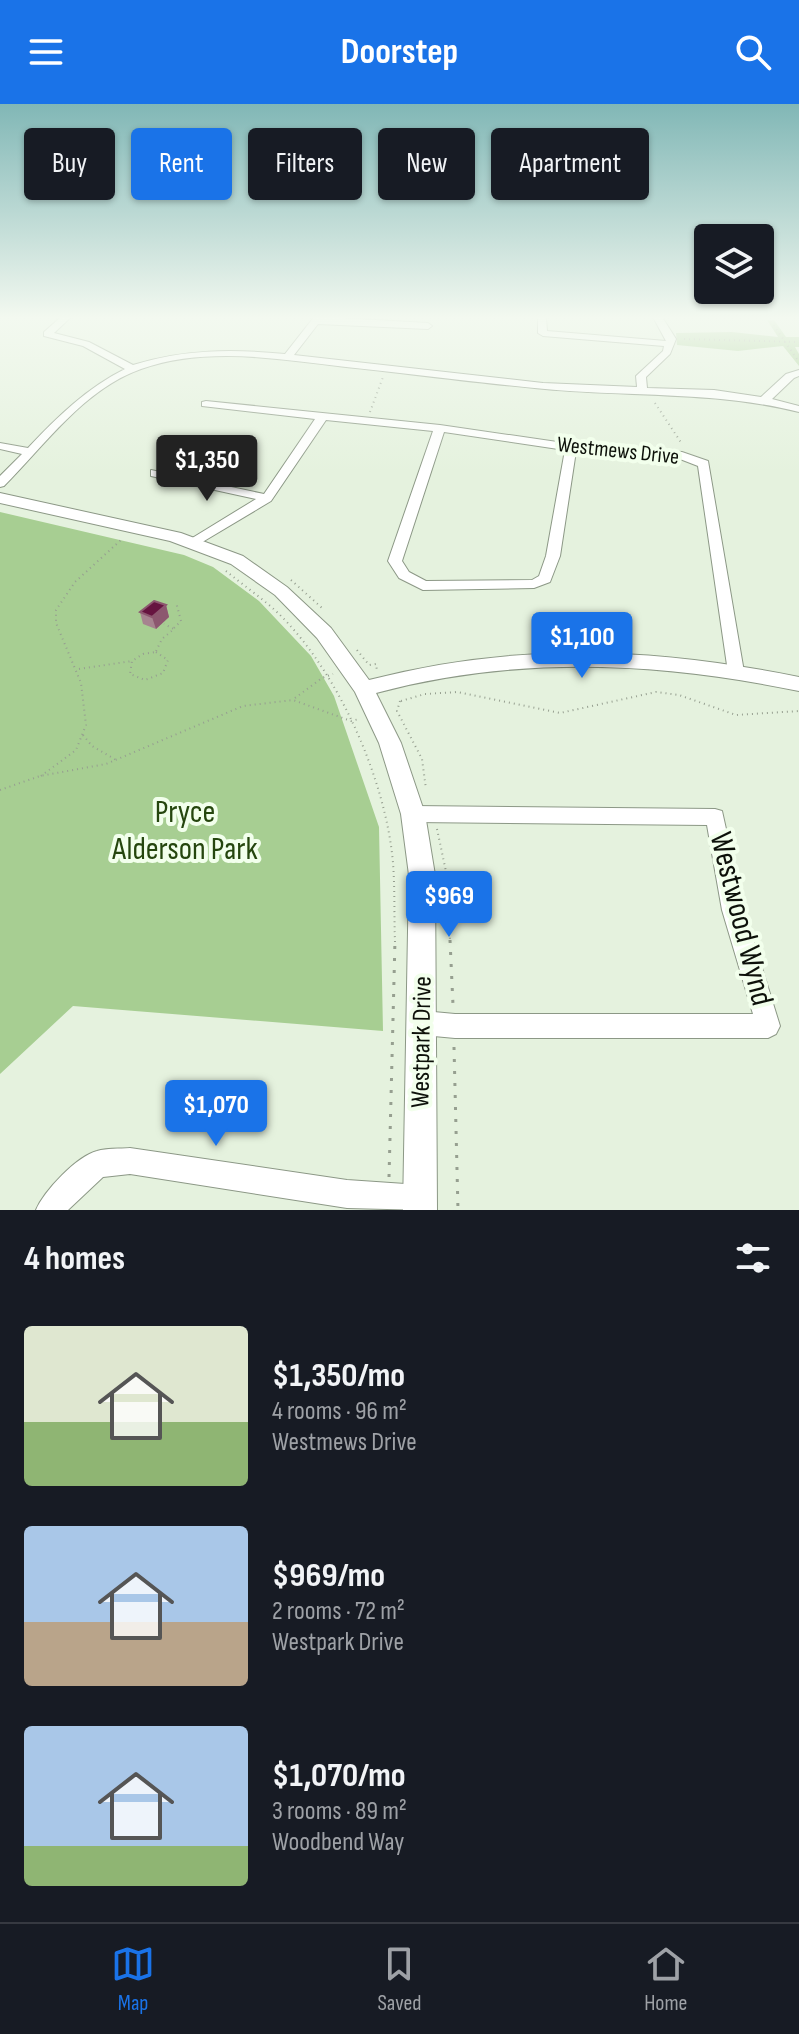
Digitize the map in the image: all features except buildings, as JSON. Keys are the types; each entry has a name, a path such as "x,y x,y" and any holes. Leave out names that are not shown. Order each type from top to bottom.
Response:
{"street":[{"path":"0,483 85,399 107,381 133,369"},
{"path":"392,369 570,388 706,391 765,399 799,409"},
{"path":"642,391 641,376 649,369"},
{"path":"765,399 790,376 799,373"},
{"name":"Westmews Drive","path":"206,404 440,428 571,447 682,456 704,464 736,672"},
{"path":"194,543 267,498 322,417"},
{"path":"440,428 395,561 404,575 423,586 534,584 545,579 553,556 571,447"},
{"path":"0,446 32,452"},
{"path":"155,473 267,498"},
{"name":"Westpark Drive","path":"0,498 194,543 237,560 281,591 361,674 381,712 413,814 422,875 420,1204"},
{"path":"361,674 405,676 483,664 557,658 678,664 799,684"},
{"name":"Westwood Wynd","path":"413,814 715,817 733,910 768,1026 470,1026 423,1023"},
{"path":"50,1210 66,1191 98,1164 130,1161 420,1204"}],"path":[{"path":"366,422 386,369"},
{"path":"642,391 650,396 683,447 682,456"},
{"path":"40,776 75,751 82,734 86,700 77,669 54,619 56,608 63,596 123,538"},
{"path":"223,569 279,614 329,675 381,712"},
{"path":"156,652 162,639 181,621 176,602"},
{"path":"164,624 174,629"},
{"path":"77,669 132,661 143,654 156,652 166,656 169,664 163,673 151,679 138,679 130,674 132,661"},
{"path":"293,700 329,675 361,674"},
{"path":"0,790 40,776 117,760 243,706 293,700 381,712 425,694 457,692 560,713 656,692 679,695 736,715 799,711"},
{"path":"381,712 380,801 393,861 396,974 389,1197"},
{"path":"82,734 92,746 117,760"}],"green space":[{"name":"Pryce Alderson Park","path":"0,512 184,555 213,567 259,601 311,656 334,696 379,827 383,1031 73,1006 0,1074"}]}
